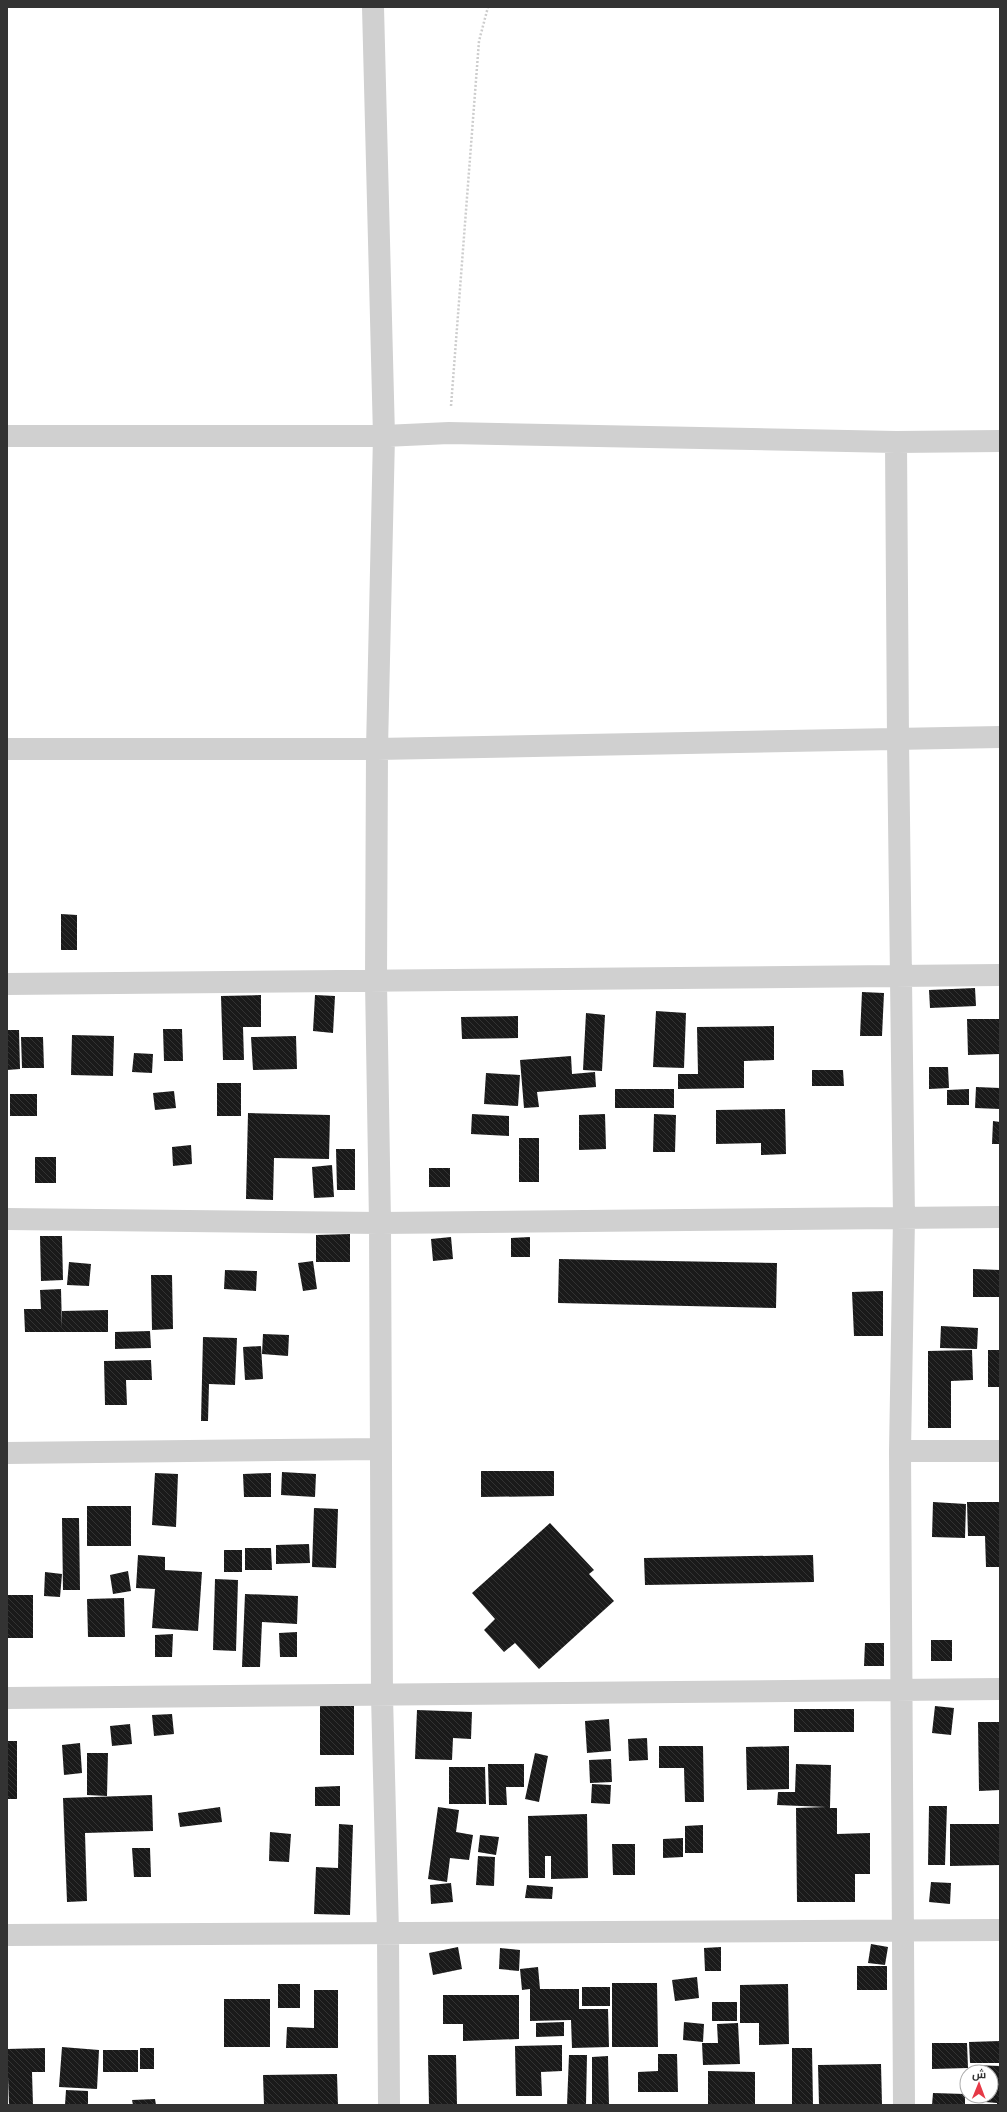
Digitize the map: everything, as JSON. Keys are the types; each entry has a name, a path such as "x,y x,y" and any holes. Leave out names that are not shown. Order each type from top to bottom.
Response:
{"street":[{"path":"373,7 384,436 376,749 376,982 380,1223 382,1696 388,1932 389,2105"},
{"path":"7,436 384,436 449,433 896,442 1000,441"},
{"path":"896,442 904,1218 900,1451 904,2105"},
{"path":"7,748 376,749 1000,737"},
{"path":"7,984 376,982 902,974 1000,974"},
{"path":"7,1219 380,1223 1000,1217"},
{"path":"7,1453 380,1449"},
{"path":"900,1451 1000,1451"},
{"path":"7,1698 382,1696 1000,1689"},
{"path":"7,1935 1000,1930"}],"path":[{"path":"449,433 479,41 488,7"}],"building":[{"path":"61,914 77,915 77,950 61,950"},
{"path":"975,988 976,1006 930,1008 929,990"},
{"path":"862,992 884,993 882,1036 860,1036"},
{"path":"261,995 261,1027 243,1027 244,1060 223,1060 221,996"},
{"path":"315,995 335,996 333,1033 313,1031"},
{"path":"656,1011 686,1013 684,1068 653,1067"},
{"path":"586,1013 605,1015 602,1071 583,1070"},
{"path":"518,1016 518,1038 462,1039 461,1017"},
{"path":"967,1019 1000,1019 1000,1054 968,1055"},
{"path":"774,1026 774,1060 744,1061 744,1088 678,1089 678,1074 698,1074 697,1027"},
{"path":"163,1029 182,1029 183,1061 164,1061"},
{"path":"7,1030 19,1030 20,1069 7,1070"},
{"path":"72,1035 114,1036 113,1076 71,1075"},
{"path":"296,1036 297,1069 253,1070 251,1037"},
{"path":"21,1037 43,1037 44,1068 22,1068"},
{"path":"134,1053 153,1054 152,1073 132,1072"},
{"path":"571,1056 572,1074 595,1072 596,1087 537,1092 539,1107 524,1108 520,1060"},
{"path":"929,1067 948,1067 949,1088 929,1089"},
{"path":"812,1070 843,1070 844,1086 812,1086"},
{"path":"486,1073 520,1075 518,1106 484,1104"},
{"path":"217,1083 241,1083 241,1116 217,1116"},
{"path":"976,1087 1000,1088 1000,1109 975,1108"},
{"path":"615,1089 674,1089 674,1108 615,1108"},
{"path":"969,1089 969,1105 947,1105 947,1090"},
{"path":"174,1091 176,1108 155,1110 153,1093"},
{"path":"10,1094 37,1094 37,1116 10,1116"},
{"path":"785,1109 786,1154 761,1155 761,1143 716,1144 716,1110"},
{"path":"248,1113 330,1115 329,1159 274,1158 273,1200 246,1199"},
{"path":"472,1114 509,1116 509,1136 471,1134"},
{"path":"605,1114 606,1149 579,1150 579,1115"},
{"path":"654,1114 676,1115 675,1152 653,1152"},
{"path":"993,1121 1000,1122 1000,1144 992,1144"},
{"path":"519,1138 539,1138 539,1182 519,1182"},
{"path":"191,1145 192,1164 173,1166 172,1147"},
{"path":"336,1149 355,1149 355,1190 337,1190"},
{"path":"35,1157 56,1157 56,1183 35,1183"},
{"path":"332,1165 334,1197 314,1198 312,1167"},
{"path":"429,1168 450,1168 450,1187 429,1187"},
{"path":"350,1234 350,1262 316,1262 316,1235"},
{"path":"40,1236 62,1236 63,1280 41,1281"},
{"path":"451,1237 453,1259 433,1261 431,1239"},
{"path":"530,1237 530,1257 511,1257 511,1238"},
{"path":"559,1259 777,1263 776,1308 558,1303"},
{"path":"313,1261 317,1289 303,1291 298,1263"},
{"path":"69,1262 91,1264 89,1286 67,1285"},
{"path":"973,1269 1000,1270 1000,1297 973,1297"},
{"path":"225,1270 257,1271 256,1291 224,1289"},
{"path":"151,1275 172,1275 173,1329 152,1330"},
{"path":"61,1289 62,1328 62,1311 108,1310 108,1332 25,1332 24,1309 41,1309 40,1290"},
{"path":"883,1291 883,1336 854,1336 852,1292"},
{"path":"941,1326 978,1328 977,1349 940,1348"},
{"path":"150,1331 151,1348 115,1349 115,1332"},
{"path":"263,1334 289,1335 288,1356 262,1354"},
{"path":"203,1337 237,1338 235,1385 209,1384 208,1421 201,1421"},
{"path":"261,1346 263,1379 245,1380 243,1347"},
{"path":"972,1350 973,1380 951,1381 951,1428 928,1428 928,1351"},
{"path":"988,1350 1000,1350 1000,1387 988,1387"},
{"path":"151,1360 152,1380 126,1380 127,1405 105,1405 104,1361"},
{"path":"481,1471 554,1471 554,1496 481,1497"},
{"path":"282,1472 316,1474 315,1497 281,1495"},
{"path":"155,1473 178,1474 176,1527 152,1525"},
{"path":"271,1473 271,1497 244,1497 243,1474"},
{"path":"933,1502 966,1504 965,1538 932,1537"},
{"path":"967,1502 1000,1502 1000,1567 986,1567 985,1536 968,1536"},
{"path":"87,1506 131,1506 131,1546 87,1546"},
{"path":"314,1508 338,1509 336,1568 312,1567"},
{"path":"62,1518 79,1518 80,1590 63,1590"},
{"path":"550,1523 594,1570 589,1574 614,1601 539,1669 515,1643 504,1652 484,1630 495,1619 472,1593"},
{"path":"309,1544 310,1563 276,1564 276,1545"},
{"path":"245,1548 271,1548 272,1570 245,1570"},
{"path":"224,1550 242,1550 242,1572 224,1572"},
{"path":"138,1555 165,1557 165,1570 202,1572 198,1631 152,1628 155,1589 136,1588"},
{"path":"813,1555 814,1582 645,1585 644,1558"},
{"path":"128,1571 131,1591 113,1594 110,1575"},
{"path":"45,1572 62,1574 60,1597 44,1596"},
{"path":"215,1579 238,1580 236,1651 213,1650"},
{"path":"245,1594 298,1596 297,1624 262,1622 260,1667 242,1667"},
{"path":"7,1595 33,1595 33,1638 7,1638"},
{"path":"124,1598 125,1637 88,1637 87,1599"},
{"path":"297,1632 297,1657 280,1657 279,1633"},
{"path":"173,1634 172,1657 155,1657 155,1635"},
{"path":"931,1640 952,1640 952,1661 931,1661"},
{"path":"865,1643 884,1643 884,1666 864,1666"},
{"path":"320,1706 354,1706 354,1755 320,1755"},
{"path":"935,1706 954,1708 951,1735 932,1733"},
{"path":"794,1709 854,1709 854,1732 794,1732"},
{"path":"417,1710 472,1712 471,1739 453,1738 452,1760 415,1759"},
{"path":"172,1714 174,1734 154,1736 152,1715"},
{"path":"609,1719 611,1751 587,1753 585,1721"},
{"path":"978,1722 1000,1722 1000,1790 979,1791"},
{"path":"130,1724 132,1744 112,1746 110,1726"},
{"path":"647,1738 648,1760 629,1761 628,1739"},
{"path":"7,1741 17,1741 17,1799 7,1799"},
{"path":"80,1743 82,1773 64,1775 62,1745"},
{"path":"659,1746 703,1746 704,1802 685,1802 684,1768 659,1768"},
{"path":"789,1746 789,1789 747,1790 746,1747"},
{"path":"87,1753 108,1753 107,1796 87,1795"},
{"path":"535,1753 548,1756 539,1802 525,1799"},
{"path":"611,1759 612,1782 590,1783 589,1760"},
{"path":"488,1764 524,1764 524,1787 506,1787 507,1805 489,1805"},
{"path":"796,1764 831,1765 830,1808 837,1808 837,1834 870,1833 870,1874 855,1874 855,1902 797,1902 796,1808 826,1807 777,1805 778,1792 795,1792"},
{"path":"449,1767 485,1767 486,1804 449,1804"},
{"path":"592,1784 611,1785 610,1804 591,1803"},
{"path":"340,1786 340,1806 315,1806 315,1787"},
{"path":"152,1795 153,1831 85,1833 87,1901 67,1902 63,1798"},
{"path":"929,1806 947,1806 945,1865 928,1865"},
{"path":"220,1807 222,1822 180,1827 178,1813"},
{"path":"438,1807 459,1810 456,1832 473,1835 469,1860 450,1858 447,1882 428,1879"},
{"path":"587,1814 588,1878 551,1879 551,1856 545,1856 545,1878 529,1878 528,1816"},
{"path":"339,1824 353,1825 350,1915 314,1914 316,1867 338,1868"},
{"path":"950,1824 1000,1824 1000,1865 950,1866"},
{"path":"703,1825 703,1853 685,1853 685,1826"},
{"path":"270,1832 291,1834 289,1862 269,1861"},
{"path":"480,1835 499,1837 496,1855 478,1852"},
{"path":"683,1838 683,1857 663,1858 663,1839"},
{"path":"612,1844 635,1844 635,1875 613,1875"},
{"path":"132,1848 150,1848 151,1877 134,1877"},
{"path":"478,1856 495,1857 494,1886 476,1885"},
{"path":"931,1882 951,1883 950,1904 929,1902"},
{"path":"451,1883 453,1902 431,1904 430,1885"},
{"path":"527,1885 553,1887 552,1899 525,1898"},
{"path":"871,1944 888,1947 885,1965 868,1963"},
{"path":"458,1947 462,1969 433,1975 429,1953"},
{"path":"721,1947 721,1971 705,1971 704,1948"},
{"path":"500,1948 520,1950 519,1971 499,1969"},
{"path":"857,1966 887,1966 887,1990 857,1990"},
{"path":"538,1967 540,1989 579,1989 579,2009 608,2009 609,2047 572,2048 571,2020 530,2021 530,1989 522,1990 520,1969"},
{"path":"697,1977 699,1998 675,2001 672,1980"},
{"path":"612,1983 657,1983 658,2047 612,2047"},
{"path":"278,1984 300,1984 300,2008 278,2008"},
{"path":"788,1984 789,2044 759,2045 759,2023 740,2023 740,1985"},
{"path":"582,1987 610,1987 610,2006 582,2006"},
{"path":"314,1990 338,1990 338,2048 286,2048 287,2027 314,2028"},
{"path":"443,1995 519,1995 519,2039 463,2041 463,2024 443,2024"},
{"path":"224,1999 270,1999 270,2047 224,2047"},
{"path":"712,2002 737,2002 737,2021 712,2021"},
{"path":"564,2022 564,2036 536,2037 536,2023"},
{"path":"684,2022 704,2024 703,2042 683,2040"},
{"path":"738,2023 740,2064 703,2065 702,2043 718,2043 717,2024"},
{"path":"1000,2041 1000,2063 970,2063 969,2042"},
{"path":"932,2043 967,2043 968,2064 959,2064 959,2068 932,2069"},
{"path":"562,2045 562,2071 541,2072 542,2096 516,2096 515,2046"},
{"path":"62,2047 99,2050 97,2089 59,2087"},
{"path":"45,2048 45,2072 32,2072 33,2105 9,2105 7,2049"},
{"path":"140,2048 154,2048 154,2069 140,2069"},
{"path":"792,2048 812,2048 813,2105 792,2105"},
{"path":"103,2050 138,2050 138,2072 103,2072"},
{"path":"658,2054 677,2054 678,2092 638,2092 638,2072 658,2071"},
{"path":"428,2055 456,2055 457,2105 429,2105"},
{"path":"569,2055 587,2055 586,2105 567,2105"},
{"path":"608,2056 609,2105 592,2105 592,2057"},
{"path":"881,2064 882,2105 819,2105 818,2065"},
{"path":"1000,2066 1000,2105 997,2105 999,2104"},
{"path":"708,2071 755,2072 755,2105 708,2105"},
{"path":"337,2074 338,2105 264,2105 263,2075"},
{"path":"66,2090 88,2091 88,2105 65,2105"},
{"path":"933,2093 959,2094 959,2104 965,2104 965,2105 932,2105"},
{"path":"155,2099 156,2105 133,2105 132,2100"}]}
